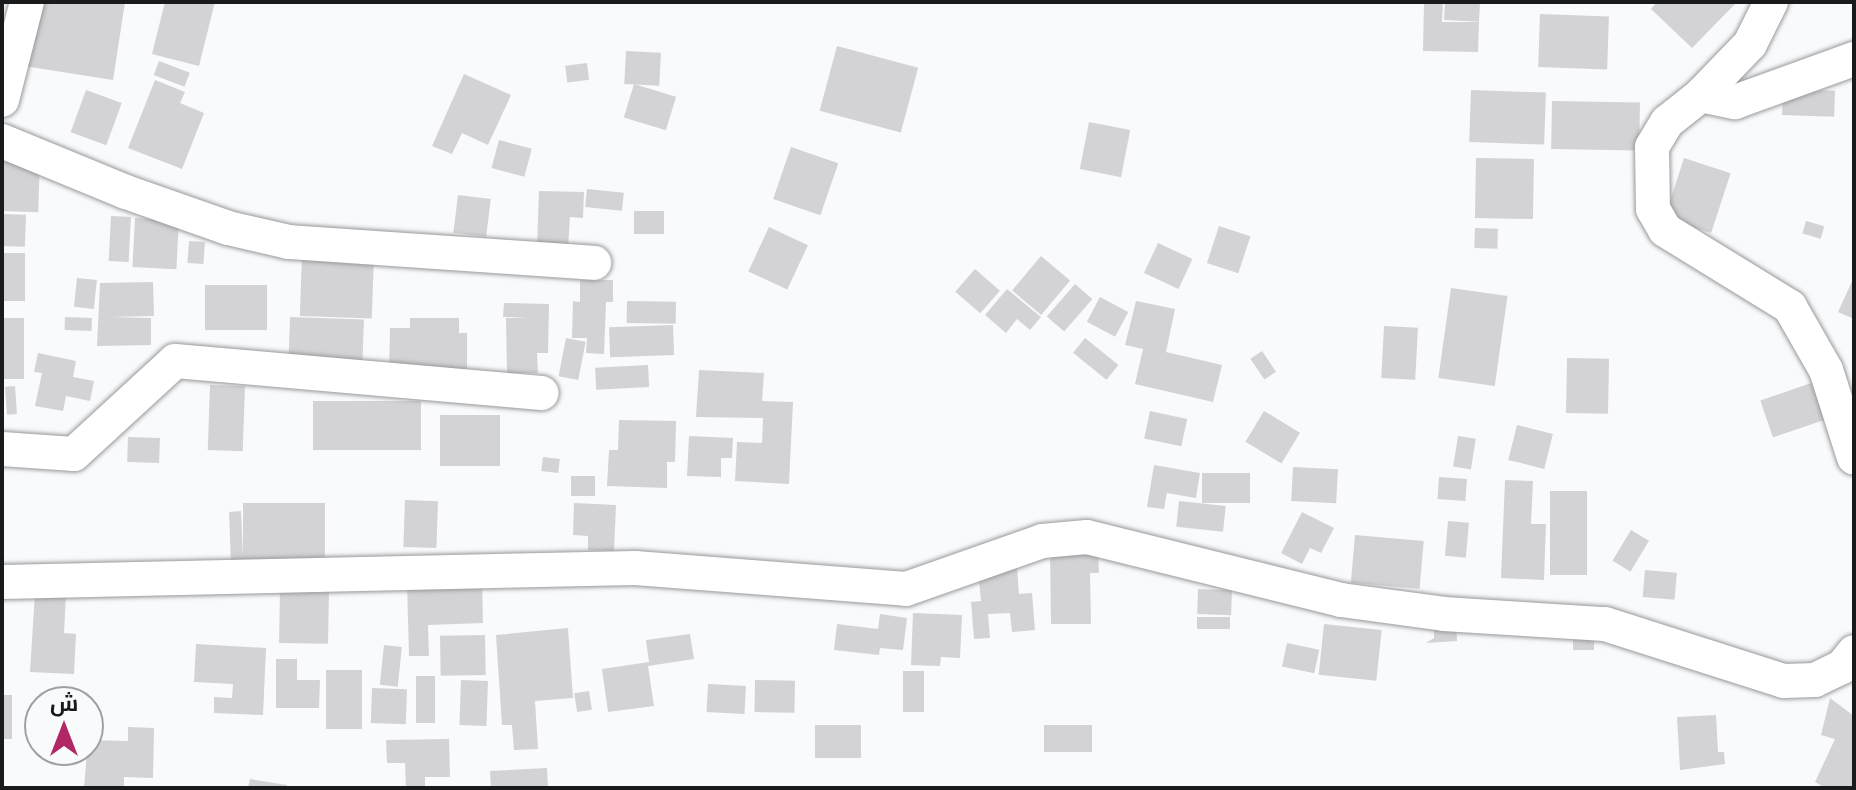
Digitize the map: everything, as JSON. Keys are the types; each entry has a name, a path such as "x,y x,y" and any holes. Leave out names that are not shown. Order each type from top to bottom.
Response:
{"street":[{"path":"2,100 27,2"},
{"path":"1771,2 1750,44 1701,95 1667,122 1652,147 1653,209 1665,230 1790,307 1826,370 1854,458"},
{"path":"1701,95 1735,102 1854,59"},
{"path":"2,141 184,213 289,242 594,263"},
{"path":"2,449 74,454 175,361 542,393"},
{"path":"2,582 635,568 906,589 1042,541 1087,537 1341,600 1444,614 1605,624 1784,681 1815,680 1851,667"}],"building":[{"path":"34,2 125,2 113,80 24,66"},
{"path":"165,2 215,2 199,66 152,54"},
{"path":"1424,2 1443,2 1442,22 1479,22 1478,52 1423,51"},
{"path":"1445,2 1480,4 1479,22 1444,20"},
{"path":"1657,2 1737,2 1692,48 1651,9"},
{"path":"1540,14 1609,16 1607,69 1538,67"},
{"path":"837,46 918,68 901,132 820,111"},
{"path":"626,51 661,53 659,86 624,84"},
{"path":"159,61 190,73 184,87 154,75"},
{"path":"587,63 589,80 567,83 565,66"},
{"path":"464,74 511,95 488,145 462,133 452,154 432,146"},
{"path":"155,80 185,92 180,103 204,113 182,169 128,148"},
{"path":"634,84 676,97 666,130 624,117"},
{"path":"1783,89 1835,91 1834,117 1782,115"},
{"path":"86,90 122,103 106,145 71,132"},
{"path":"1471,90 1546,93 1544,145 1469,142"},
{"path":"1552,101 1640,103 1639,151 1551,149"},
{"path":"1089,122 1130,130 1121,177 1080,169"},
{"path":"499,140 532,149 524,177 491,168"},
{"path":"791,147 838,163 820,215 773,199"},
{"path":"1476,158 1534,159 1533,219 1475,218"},
{"path":"1684,158 1731,173 1711,233 1665,218"},
{"path":"2,159 40,160 38,212 2,211"},
{"path":"587,189 624,193 622,211 585,207"},
{"path":"539,191 584,192 583,218 570,217 568,249 537,248"},
{"path":"458,195 491,199 486,237 453,233"},
{"path":"634,211 664,211 664,234 634,234"},
{"path":"2,214 26,215 25,247 2,246"},
{"path":"111,216 131,217 129,262 109,261"},
{"path":"135,218 179,220 176,269 132,267"},
{"path":"1806,221 1824,226 1821,239 1802,233"},
{"path":"1219,226 1250,236 1238,273 1207,263"},
{"path":"769,227 808,245 787,290 748,271"},
{"path":"1475,228 1498,229 1497,249 1474,248"},
{"path":"189,241 205,242 203,264 187,263"},
{"path":"1158,243 1192,259 1178,289 1144,273"},
{"path":"2,253 25,253 25,301 2,301"},
{"path":"302,254 374,257 372,318 300,316"},
{"path":"1041,256 1070,280 1041,315 1012,290"},
{"path":"975,269 1000,291 980,313 955,292"},
{"path":"1854,277 1854,319 1838,312"},
{"path":"77,278 97,280 94,309 74,307"},
{"path":"580,280 613,280 613,302 606,302 604,354 586,353 587,338 572,338 573,301 580,302"},
{"path":"153,282 154,316 110,317 151,318 151,345 97,346 100,283"},
{"path":"1075,284 1092,299 1064,332 1047,316"},
{"path":"205,285 267,285 267,330 205,330"},
{"path":"1451,288 1507,296 1495,386 1438,378"},
{"path":"1007,289 1041,317 1030,330 1017,319 1006,333 985,315"},
{"path":"1100,297 1128,312 1115,337 1087,322"},
{"path":"627,301 676,302 676,324 627,323"},
{"path":"1136,301 1175,309 1166,352 1222,365 1213,402 1135,384 1143,349 1125,345"},
{"path":"504,303 549,304 548,353 537,353 538,373 507,373 506,318 528,317 503,317"},
{"path":"65,317 92,318 92,331 65,330"},
{"path":"290,317 364,320 362,373 288,370"},
{"path":"2,318 24,318 24,379 2,379"},
{"path":"410,318 459,318 459,333 467,333 467,378 389,377 390,328 410,328"},
{"path":"673,325 674,355 610,357 609,327"},
{"path":"1384,326 1418,328 1415,380 1381,378"},
{"path":"566,338 586,342 578,380 559,376"},
{"path":"1085,338 1118,365 1106,380 1073,353"},
{"path":"1262,351 1276,372 1264,380 1250,359"},
{"path":"38,353 76,361 73,377 94,381 90,401 66,396 63,411 35,406 42,373 34,372"},
{"path":"1567,358 1609,359 1608,414 1566,413"},
{"path":"648,365 649,387 596,390 595,368"},
{"path":"699,370 764,373 762,401 793,402 789,484 735,481 737,442 762,443 763,418 696,417"},
{"path":"1817,381 1830,418 1773,437 1760,401"},
{"path":"210,385 245,386 243,451 208,450"},
{"path":"15,386 17,414 7,415 5,387"},
{"path":"313,401 421,401 421,450 313,450"},
{"path":"1150,411 1187,419 1181,446 1144,438"},
{"path":"1264,411 1300,433 1281,463 1245,442"},
{"path":"440,415 500,415 500,466 440,466"},
{"path":"619,420 676,421 675,462 667,462 667,488 607,486 609,450 618,450"},
{"path":"1517,425 1553,434 1544,469 1508,460"},
{"path":"689,436 733,438 732,458 721,458 721,477 687,476"},
{"path":"1458,436 1476,439 1471,469 1453,467"},
{"path":"128,437 160,438 159,463 127,462"},
{"path":"543,457 560,459 558,473 541,471"},
{"path":"1154,465 1200,473 1196,498 1167,493 1164,509 1147,507"},
{"path":"1293,467 1338,469 1336,503 1291,501"},
{"path":"1202,473 1250,473 1250,503 1202,503"},
{"path":"571,476 595,476 595,496 571,496"},
{"path":"1439,477 1467,479 1465,501 1437,499"},
{"path":"1505,480 1533,481 1531,524 1546,524 1544,580 1501,578"},
{"path":"1550,491 1587,491 1587,575 1550,575"},
{"path":"405,500 438,501 436,548 403,547"},
{"path":"1179,501 1226,506 1223,532 1176,527"},
{"path":"243,503 325,503 325,565 231,564 229,512 241,511 243,556"},
{"path":"574,503 616,505 614,551 588,550 588,536 573,535"},
{"path":"1302,512 1334,528 1321,553 1310,548 1302,564 1281,553"},
{"path":"1448,521 1469,523 1466,558 1445,556"},
{"path":"1631,530 1649,541 1630,572 1612,561"},
{"path":"1355,535 1424,541 1420,589 1351,583"},
{"path":"1098,548 1099,573 1090,573 1091,624 1051,624 1050,549"},
{"path":"1017,568 1019,594 1032,593 1035,630 1012,632 1010,613 988,614 990,638 974,639 971,602 981,601 978,571"},
{"path":"1645,570 1677,573 1675,600 1643,597"},
{"path":"482,581 483,623 428,625 429,656 409,656 407,583"},
{"path":"280,589 329,590 328,644 279,643"},
{"path":"1198,589 1232,590 1231,615 1197,614"},
{"path":"35,592 66,594 64,633 76,634 74,674 30,672"},
{"path":"913,613 962,615 960,658 941,657 940,666 911,665"},
{"path":"880,614 907,618 903,650 880,648 879,655 834,650 837,624 878,629"},
{"path":"1197,617 1230,617 1230,629 1197,629"},
{"path":"1456,620 1457,641 1426,643 1434,638 1434,622"},
{"path":"1324,624 1382,630 1376,681 1319,675"},
{"path":"568,628 573,698 535,701 538,749 514,750 512,725 502,725 496,635"},
{"path":"1573,630 1594,630 1594,650 1573,650"},
{"path":"690,634 694,659 648,666 654,706 608,712 602,669 649,662 646,640"},
{"path":"485,635 486,675 441,676 440,636"},
{"path":"1287,643 1319,650 1314,673 1282,666"},
{"path":"196,644 266,648 263,715 214,713 214,697 232,698 233,684 194,682"},
{"path":"384,645 402,647 398,687 380,685"},
{"path":"276,659 297,659 297,680 320,680 319,708 276,708"},
{"path":"326,670 362,670 362,729 326,729"},
{"path":"903,671 924,671 924,712 903,712"},
{"path":"416,676 435,676 435,723 416,723"},
{"path":"461,680 488,681 486,726 459,725"},
{"path":"755,680 795,681 794,713 754,712"},
{"path":"708,684 746,686 744,714 707,712"},
{"path":"372,688 407,689 406,724 371,723"},
{"path":"589,691 592,710 577,712 574,693"},
{"path":"2,695 12,695 12,739 2,739"},
{"path":"1830,698 1854,716 1854,788 1825,788 1815,782 1835,739 1821,735"},
{"path":"1716,715 1718,752 1724,752 1725,764 1680,770 1677,717"},
{"path":"815,725 861,725 861,758 815,758"},
{"path":"1044,725 1092,725 1092,752 1044,752"},
{"path":"128,727 154,728 153,778 124,777 124,788 84,788 86,766 104,766 104,740 128,741"},
{"path":"449,739 450,777 425,777 425,788 406,788 405,763 387,763 386,740"},
{"path":"547,768 548,788 491,788 490,771"},
{"path":"250,779 287,785 287,788 248,788"}]}
